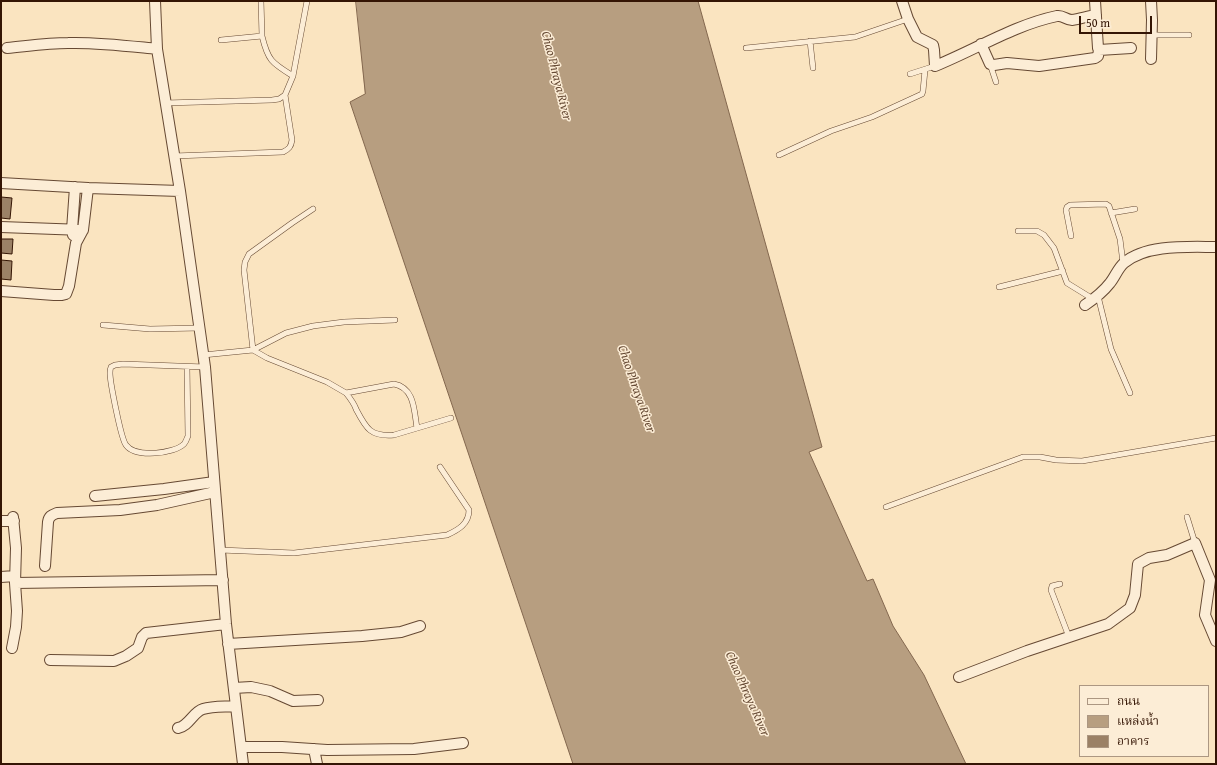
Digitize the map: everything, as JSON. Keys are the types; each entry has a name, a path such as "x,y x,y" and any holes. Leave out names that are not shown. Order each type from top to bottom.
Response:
{"street":[{"path":"155,1 157,48 180,191 205,367 226,624 243,764"},
{"path":"902,1 908,20 917,37 933,45 935,66 958,57 981,44 1033,23 1057,16 1062,16 1070,20 1096,15"},
{"path":"981,44 990,64 994,65 1007,63 1039,66 1095,58 1098,56 1099,50 1095,1"},
{"path":"1150,59 1152,35 1151,1"},
{"path":"7,48 48,43 74,43 157,48"},
{"path":"1099,50 1131,48"},
{"path":"1,183 180,191"},
{"path":"75,187 72,230 76,243"},
{"path":"1,292 54,296 66,294 69,286 76,243 83,230 88,188"},
{"path":"1,227 83,230"},
{"path":"1092,300 1112,282 1123,263 1145,252 1156,249 1216,247"},
{"path":"95,496 164,489 214,487"},
{"path":"45,566 48,522 51,516 57,513 120,510 142,507 214,487"},
{"path":"1,521 14,519 17,611 12,648"},
{"path":"959,677 1027,651 1108,624 1130,608 1135,595 1138,564 1149,558 1172,553 1195,543 1213,579 1205,615 1216,641"},
{"path":"1,577 70,584 223,580"},
{"path":"50,660 114,661 126,656 138,648 142,637 146,633 226,624"},
{"path":"228,644 362,636 401,632 420,626"},
{"path":"234,688 251,687 270,691 293,701 318,700"},
{"path":"178,728 186,724 203,709 236,706"},
{"path":"241,747 282,746 314,749 414,749 463,743"},
{"path":"314,749 317,764"}],"lane":[{"path":"261,1 262,36 268,57 293,76"},
{"path":"165,103 280,99 285,95 293,76 307,1"},
{"path":"746,48 855,37 908,20"},
{"path":"1152,35 1189,35"},
{"path":"221,40 262,36"},
{"path":"810,41 813,68"},
{"path":"990,64 996,82"},
{"path":"910,74 935,66"},
{"path":"779,155 831,131 872,117 922,94 924,70"},
{"path":"174,156 283,152 288,150 291,146 292,140 285,95"},
{"path":"1071,236 1066,210 1067,206 1103,203 1109,206 1120,239 1123,263"},
{"path":"253,350 244,270 245,262 249,254 258,246 313,209"},
{"path":"1111,213 1135,209"},
{"path":"1018,231 1037,231 1044,235 1054,248 1067,283 1092,300 1107,340 1130,393"},
{"path":"999,287 1063,272"},
{"path":"203,355 253,350 286,333 313,326 344,322 395,320"},
{"path":"103,325 150,329 199,328"},
{"path":"253,350 267,358 327,382 346,393 356,408 361,420 367,428 375,434 384,436 394,435 451,418"},
{"path":"187,367 188,436 184,444 176,449 149,453 130,450 125,445 121,435 109,371 111,367 115,364 123,364 205,367"},
{"path":"346,393 394,384 400,385 406,389 410,395 417,428"},
{"path":"886,507 1023,457 1082,461 1216,438"},
{"path":"220,550 294,553 447,535 458,530 465,523 469,516 469,510 440,467"},
{"path":"1188,517 1195,543"},
{"path":"1060,584 1052,586 1051,590 1069,637"}],"water":[{"name":"Chao Phraya River","path":"356,1 698,1 822,447 809,452 867,581 873,579 893,626 924,675 966,764 573,764 350,102 365,94"}],"building":[{"path":"1,197 12,198 10,219 1,218"},
{"path":"1,239 13,239 12,254 1,253"},
{"path":"1,260 12,261 11,280 1,279"}]}
